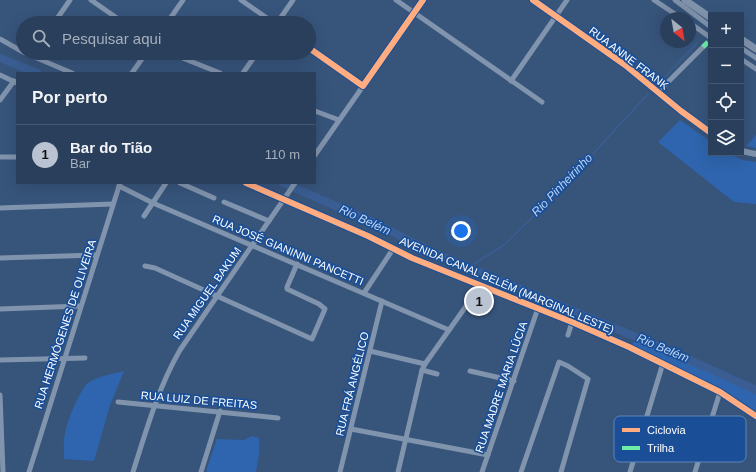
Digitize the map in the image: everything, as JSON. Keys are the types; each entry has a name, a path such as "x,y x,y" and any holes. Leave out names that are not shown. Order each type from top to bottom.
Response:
{"highway":[{"path":"687,1 708,21"},
{"path":"744,41 756,48"}],"main road":[{"name":"RUA ANNE FRANK","path":"533,0 625,65 681,111 708,131"},
{"path":"744,152 756,154"}],"street":[{"path":"59,16 70,0"},
{"path":"92,0 114,16"},
{"path":"172,16 183,0"},
{"path":"241,0 264,16"},
{"path":"282,16 293,0"},
{"path":"396,0 542,102"},
{"path":"316,154 423,0"},
{"path":"512,81 568,0"},
{"path":"654,0 672,12"},
{"path":"675,0 692,12"},
{"path":"687,1 694,12"},
{"path":"696,15 708,22"},
{"path":"696,28 708,36"},
{"path":"0,39 16,48"},
{"path":"658,92 703,47"},
{"path":"744,50 756,58"},
{"path":"316,53 363,86"},
{"path":"45,60 70,72"},
{"path":"133,72 141,60"},
{"path":"188,60 218,72"},
{"path":"244,72 252,60"},
{"path":"744,61 756,69"},
{"path":"0,75 15,82 0,100"},
{"path":"316,111 339,120"},
{"path":"0,158 16,157"},
{"name":"RUA JOSÉ GIANINNI PANCETTI","path":"120,184 153,202 449,330"},
{"name":"RUA HERMÓGENES DE OLIVEIRA","path":"29,472 120,184"},
{"path":"144,216 165,184"},
{"path":"182,184 214,198"},
{"name":"AVENIDA CANAL BELÉM (MARGINAL LESTE)","path":"249,184 285,198 421,262 572,322 663,363 720,392 756,416"},
{"name":"RUA MIGUEL BAKUM","path":"133,472 154,406 176,356 294,184"},
{"path":"224,202 269,221"},
{"path":"0,208 114,204"},
{"path":"364,293 393,249"},
{"path":"0,258 97,255"},
{"path":"145,266 156,268 312,339 325,309 319,304 287,289 297,264"},
{"path":"398,472 422,370 481,285"},
{"name":"RUA FRÁ ANGÉLICO","path":"340,472 382,301"},
{"path":"0,309 81,306"},
{"name":"RUA MADRE MARIA LÚCIA","path":"482,472 538,308"},
{"path":"568,334 572,322"},
{"path":"370,351 425,364"},
{"path":"0,360 85,358"},
{"path":"521,472 559,362 588,379 561,472"},
{"path":"647,416 663,363"},
{"path":"422,370 437,374"},
{"path":"470,371 514,381"},
{"path":"713,416 720,392"},
{"path":"0,395 3,472"},
{"name":"RUA LUIZ DE FREITAS","path":"118,402 278,418"},
{"path":"201,472 220,411"},
{"path":"351,429 488,455"},
{"path":"630,472 633,462"},
{"path":"694,472 697,462"}],"shaded area":[{"path":"680,120 708,140 708,156 734,156 743,160 756,162 756,204 734,202 658,142"},
{"path":"756,135 756,148 746,146"},
{"path":"635,340 748,389 756,394 756,412 718,387 632,345"},
{"path":"124,371 110,405 94,461 64,459 64,440 66,429 74,407 85,387 88,383 96,379"},
{"path":"252,436 259,438 259,454 256,472 206,471 217,439 244,440"}],"waterway":[{"name":"Rio Pinheirinho","path":"659,83 697,43"},
{"name":"Rio Belém","path":"0,58 35,72"},
{"name":"Rio Pinheirinho","path":"469,267 504,245 554,196 648,94"},
{"name":"Rio Belém","path":"285,184 375,223 434,253 672,352 756,390"}],"marked path":[{"path":"703,47 708,42"}],"cycle path":[{"path":"316,53 363,86 423,0"},
{"path":"533,0 625,65 681,111 708,131"},
{"path":"248,184 368,236 412,258 572,322 629,347 720,392 756,416"}],"place":[{"name":"Bar do Tião","path":"479,301"}]}
